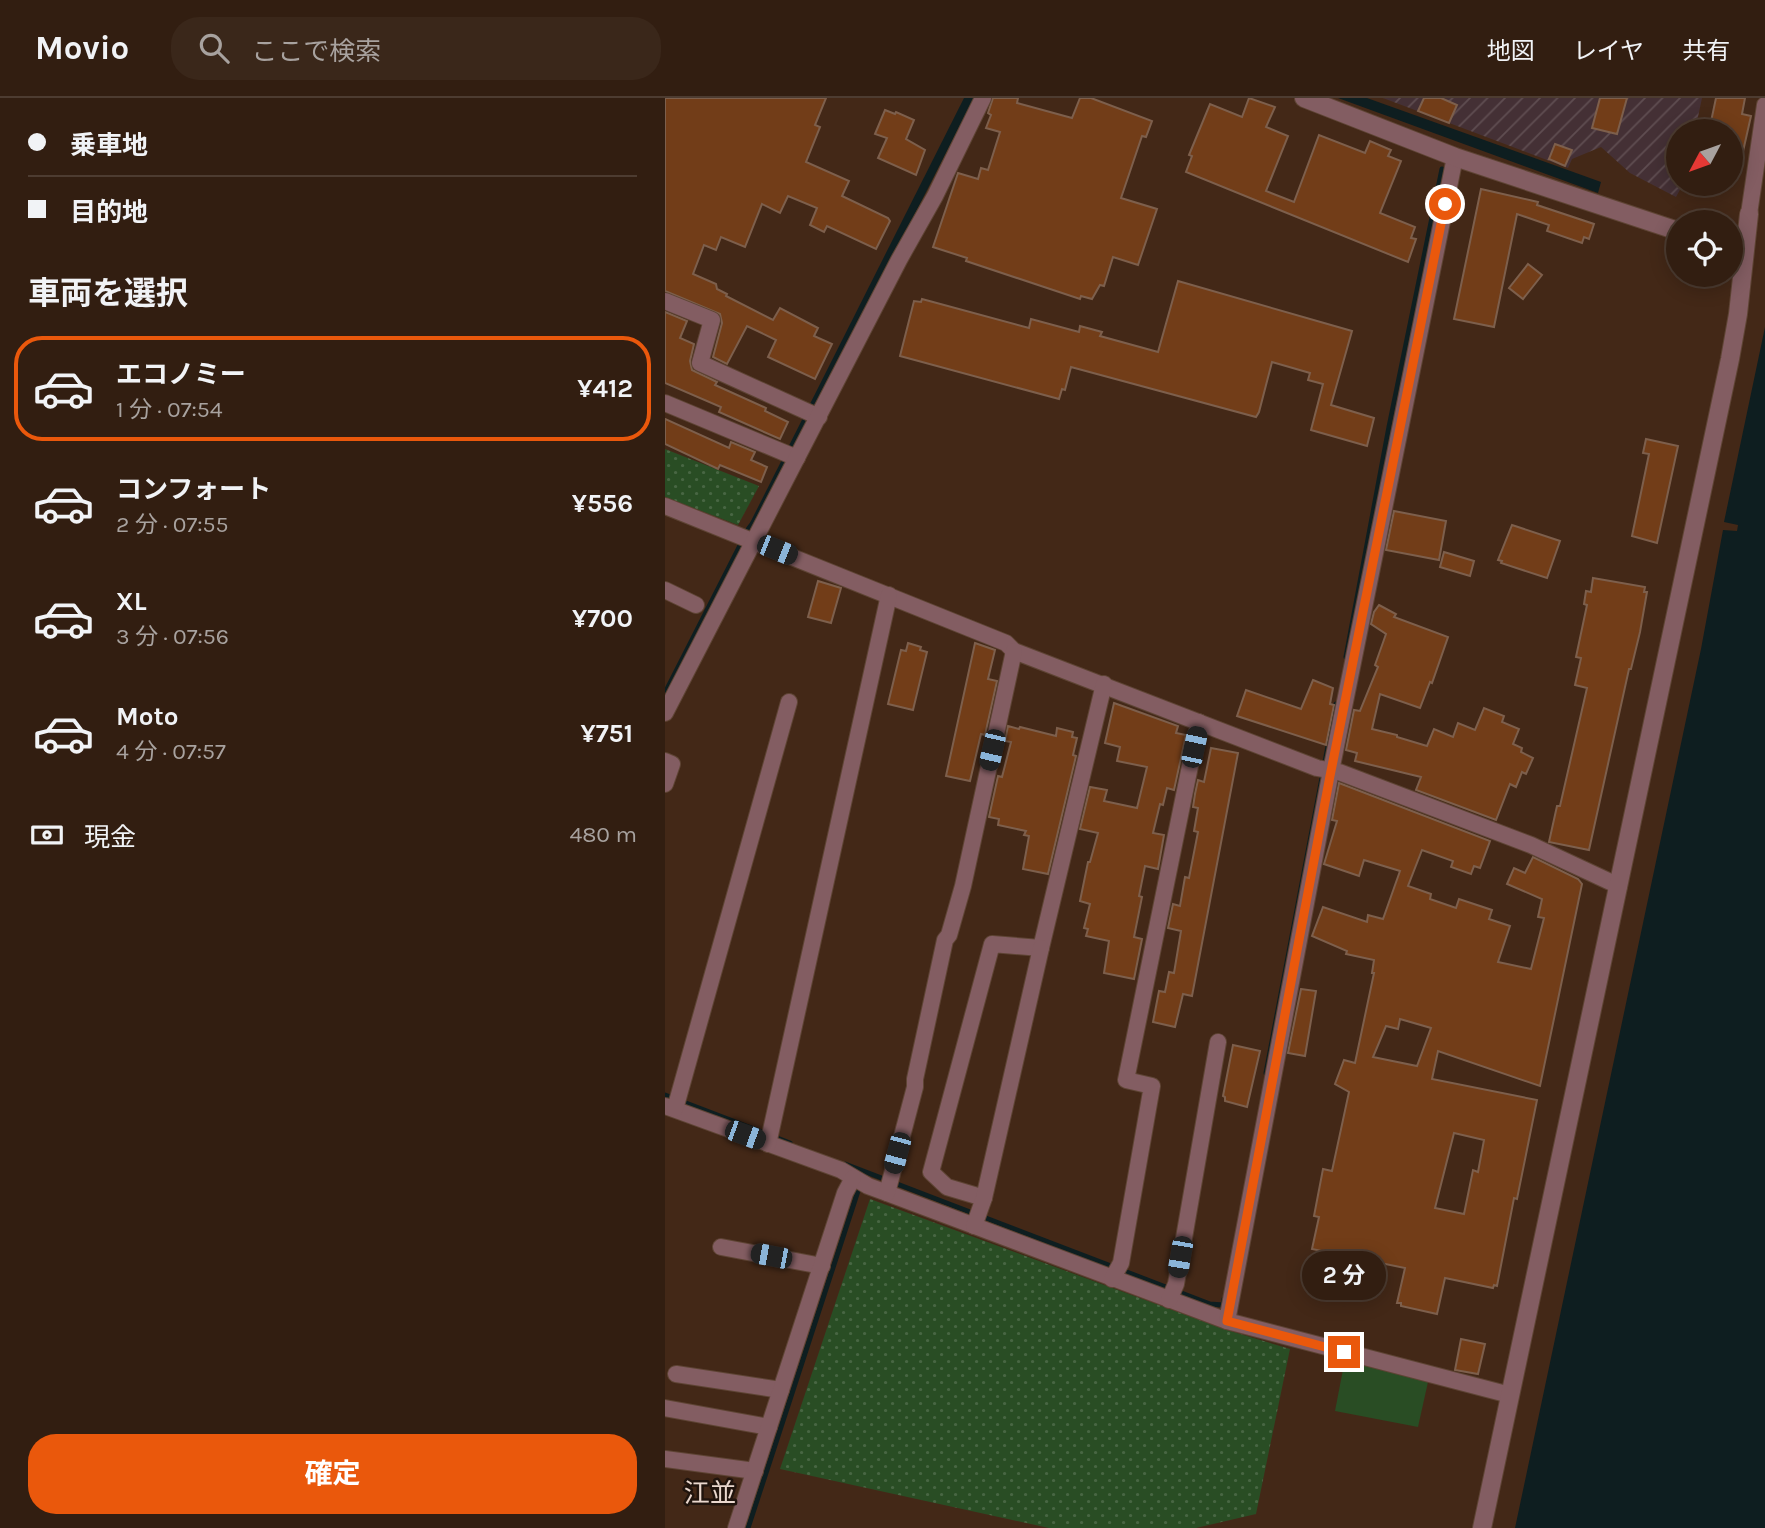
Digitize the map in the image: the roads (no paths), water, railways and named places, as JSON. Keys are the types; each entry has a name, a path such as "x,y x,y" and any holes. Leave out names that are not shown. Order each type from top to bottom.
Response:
{"street":[{"path":"665,713 748,539 813,414 935,196 982,98"},
{"path":"1304,98 1455,156 1666,227"},
{"path":"1743,240 1765,105"},
{"path":"1227,1321 1325,769 1455,156"},
{"path":"1482,1528 1730,359 1736,287"},
{"path":"665,301 712,320 700,363 813,414"},
{"path":"665,403 791,456"},
{"path":"665,506 1006,643 1014,651 1531,845 1619,886"},
{"path":"665,590 696,605"},
{"path":"769,1138 888,595"},
{"path":"889,1186 915,1087 945,940 949,935 963,886 1014,651"},
{"path":"978,1214 1104,684"},
{"path":"789,702 673,1104 769,1138 853,1178 941,1200 978,1214 1172,1293 1227,1321 1510,1395"},
{"path":"1116,1272 1152,1086 1126,1080 1199,722"},
{"path":"665,761 672,764 665,784"},
{"path":"978,1214 941,1200 931,1172 992,944 1041,948"},
{"path":"1172,1293 1218,1042"},
{"path":"736,1528 845,1193 853,1178"},
{"path":"721,1247 822,1266"},
{"path":"676,1374 781,1390"},
{"path":"665,1408 769,1427"},
{"path":"665,1459 755,1471"}],"waterway":[{"path":"1346,657 1389,427 1442,169"},
{"path":"665,693 756,519"},
{"path":"1266,1073 1336,704"},
{"path":"665,1095 790,1143"},
{"path":"845,1164 1210,1304 1223,1305 1224,1299"},
{"path":"748,1528 858,1191"}],"district":[{"name":"江並","path":"710,1493"}]}
